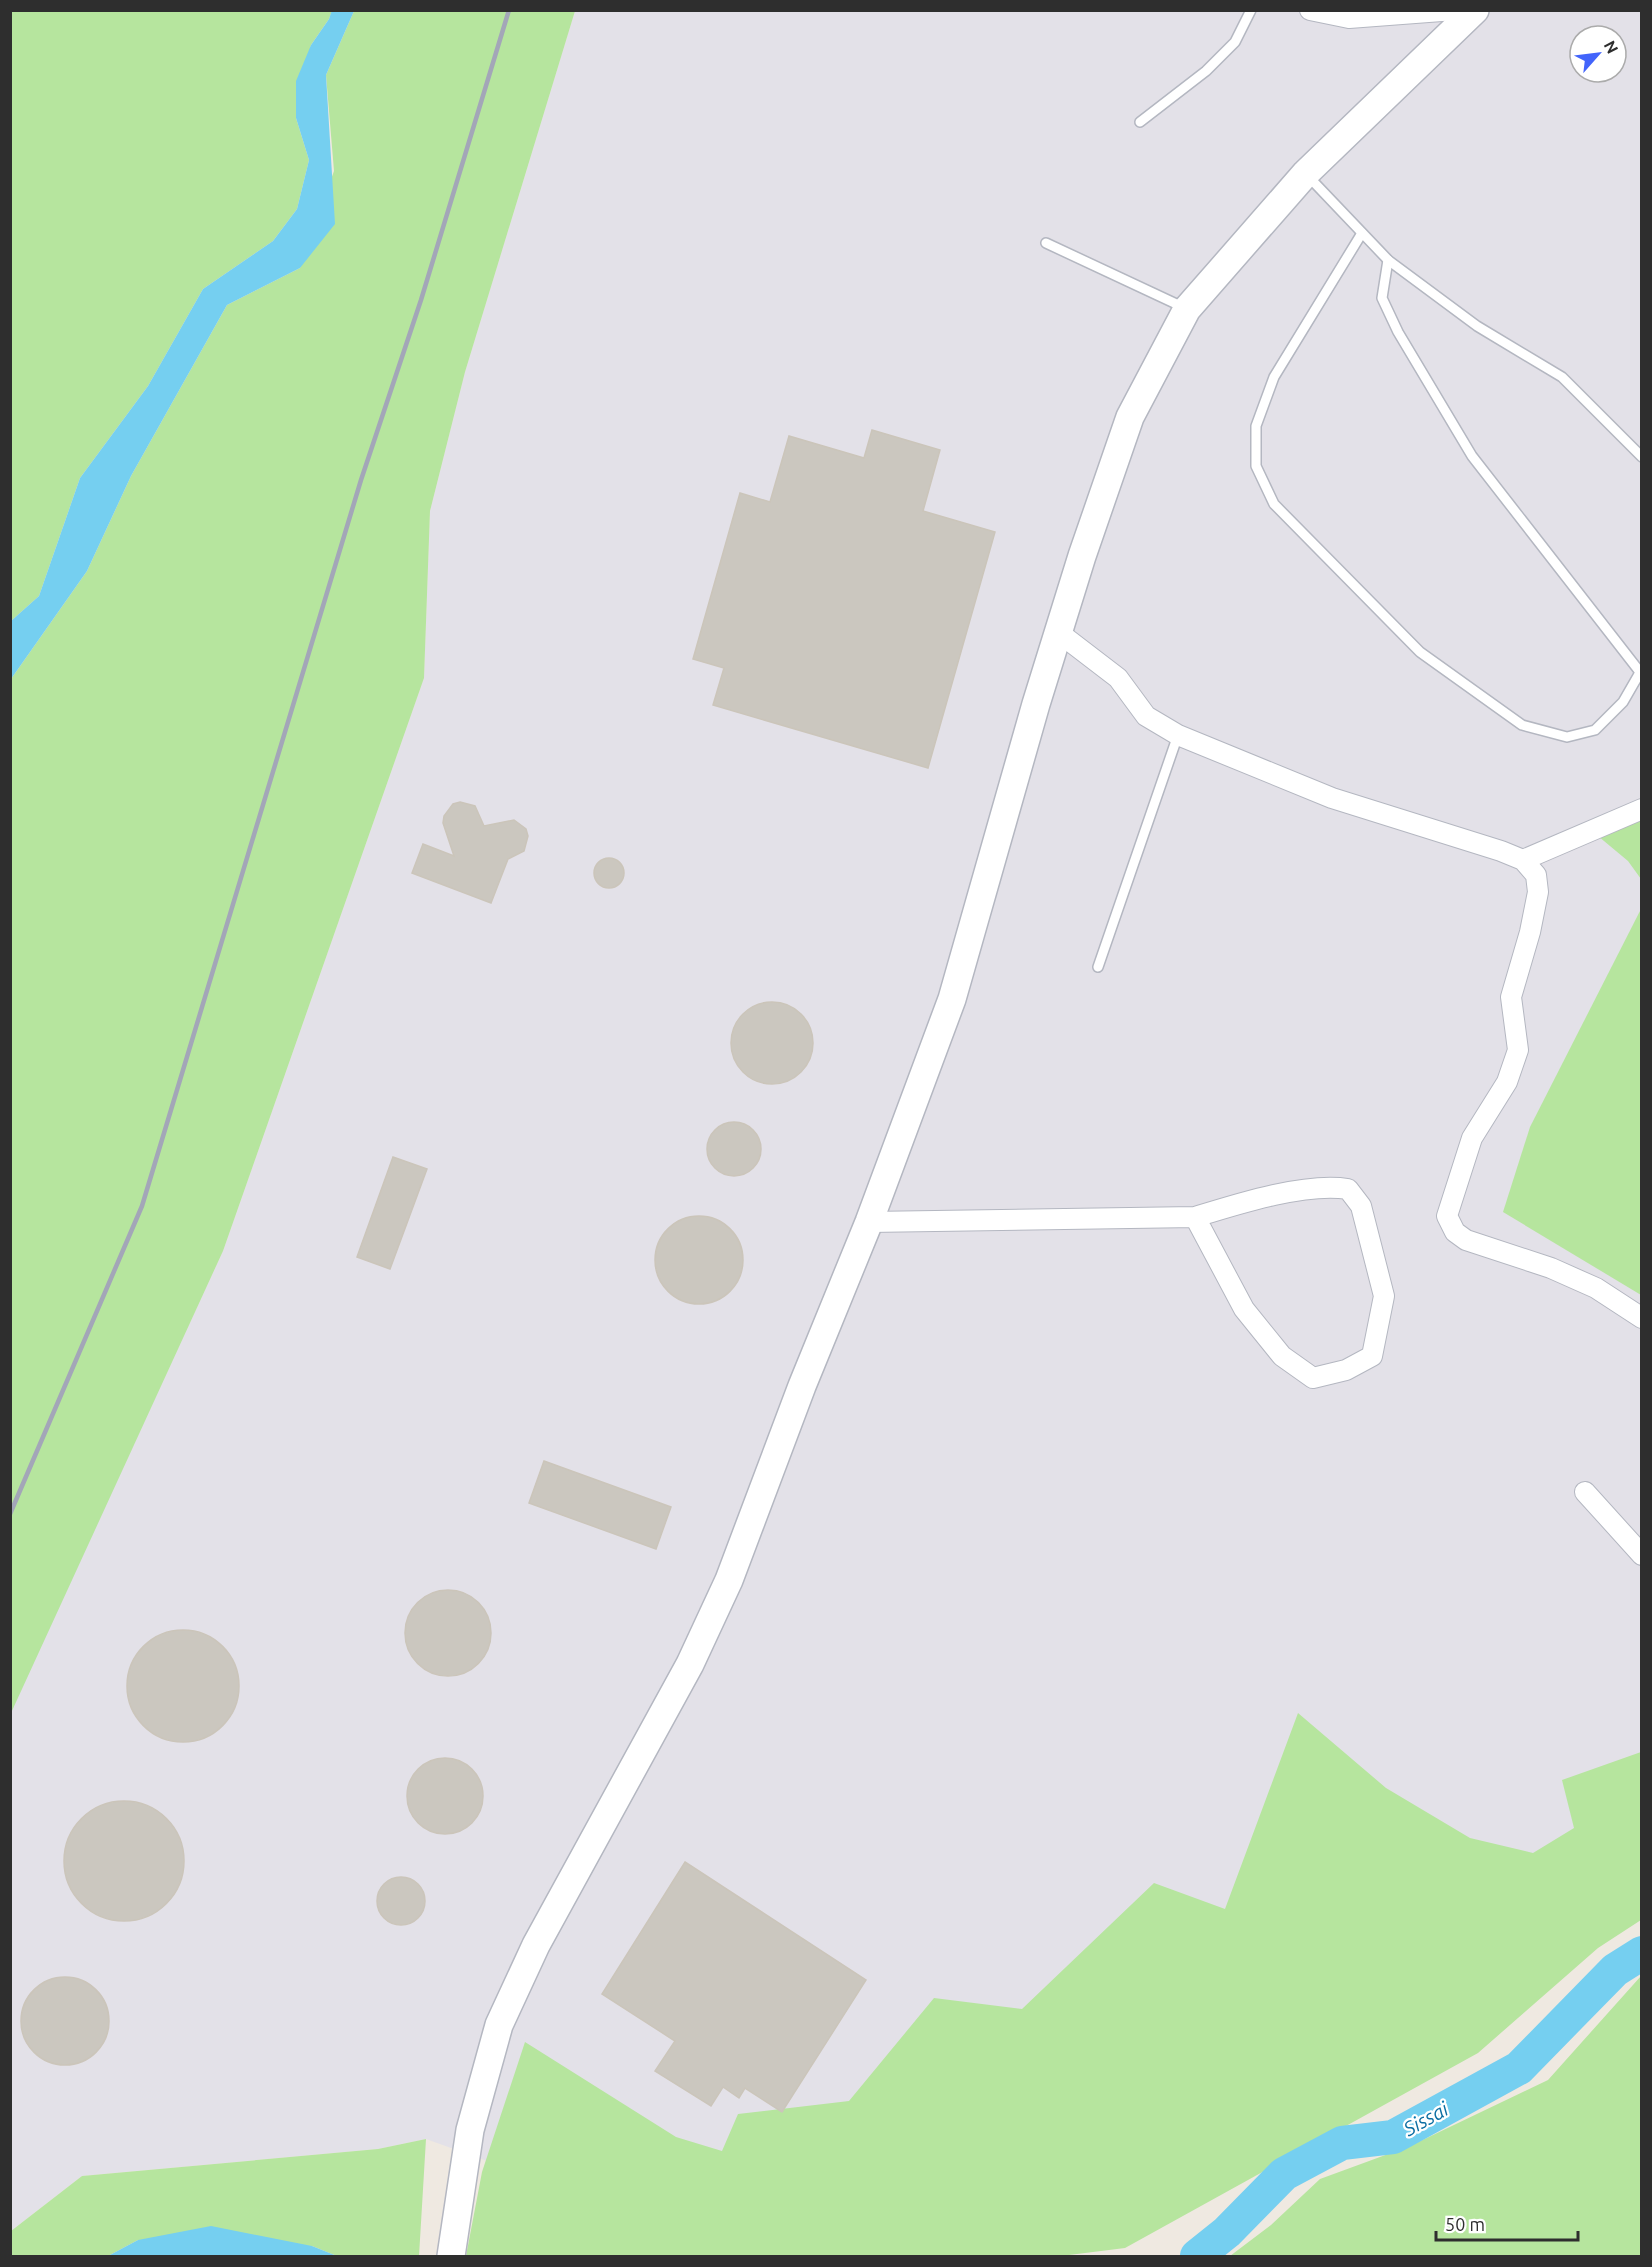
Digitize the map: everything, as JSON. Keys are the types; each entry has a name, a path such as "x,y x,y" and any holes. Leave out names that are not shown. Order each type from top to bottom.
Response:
{"street":[{"path":"1310,10 1349,18 1455,10"},
{"path":"452,2252 470,2130 499,2025 536,1945 690,1664 729,1580 802,1386 869,1222 952,999 1058,632 1130,417 1187,309 1306,173 1475,10"},
{"path":"1058,632 1118,678 1146,716 1178,735 1332,798 1380,815 1462,838 1522,860 1536,874 1538,892 1530,933 1511,997 1518,1050 1507,1082 1472,1138 1447,1216 1455,1232 1466,1240 1551,1268 1596,1288 1641,1318"},
{"path":"1522,860 1641,809"},
{"path":"869,1222 1195,1217 1230,1206 1327,1186 1348,1189 1361,1206 1384,1296 1372,1356 1346,1370 1313,1378 1282,1356 1244,1309 1195,1217"},
{"path":"1585,1492 1641,1555"}],"lane":[{"path":"1140,122 1206,71 1235,42 1251,10"},
{"path":"1306,173 1388,260 1477,326 1562,377 1641,457"},
{"path":"1362,233 1274,377 1256,426 1256,466 1275,504 1420,652 1522,725 1567,737 1595,730 1623,702 1641,670 1472,456 1398,332 1382,298 1388,260"},
{"path":"1047,243 1187,309"},
{"path":"1098,967 1178,735"}],"shaded area":[{"path":"575,11 1641,11 1641,1909 668,2226 426,2139 378,2149 82,2176 11,2231 10,1713 223,1251 424,678 430,511 465,372"}],"green space":[{"path":"11,11 332,11 311,45 296,118 309,160 297,209 273,241 203,289 148,386 80,478 39,596 11,621"},
{"path":"354,11 575,11 465,372 430,511 424,678 223,1251 11,1713 11,679 87,571 131,476 227,305 300,268 334,171 326,75"},
{"path":"1641,818 1641,879 1628,861 1598,836"},
{"path":"1641,909 1641,1295 1503,1212 1530,1127"},
{"path":"1298,1713 1386,1788 1470,1838 1533,1853 1574,1828 1562,1780 1641,1752 1641,1920 1598,1948 1478,2053 1125,2248 1061,2256 466,2256 482,2172 525,2042 676,2137 722,2151 738,2114 849,2101 934,1998 1022,2009 1154,1883 1225,1909"},
{"path":"1641,1976 1641,2256 1230,2256 1271,2225 1320,2179 1410,2146 1548,2080"},
{"path":"426,2139 419,2256 337,2256 312,2246 138,2240 108,2256 11,2256 11,2231 82,2176 378,2149"}],"water":[{"path":"332,10 354,11 326,75 335,224 300,268 227,305 131,476 87,571 11,679 11,621 39,596 80,478 148,386 203,289 273,241 297,209 309,160 296,118 296,81 311,45 329,19"},
{"path":"211,2226 312,2246 337,2256 108,2256 138,2240"}],"building":[{"path":"872,430 940,450 923,511 995,532 928,768 713,705 724,668 693,659 740,493 770,502 789,436 864,458"},
{"path":"460,802 475,806 484,826 514,820 526,829 528,836 524,851 508,859 491,903 412,873 423,844 454,856 443,823 444,816 453,804"},
{"path":"609,858 619,863 624,873 619,883 609,888 599,883 594,873 599,863"},
{"path":"772,1002 788,1005 801,1014 810,1027 813,1043 810,1059 801,1072 788,1081 772,1084 756,1081 743,1072 734,1059 731,1043 734,1027 743,1014 756,1005"},
{"path":"734,1122 744,1124 753,1130 759,1139 761,1149 759,1159 753,1168 744,1174 734,1176 724,1174 715,1168 709,1159 707,1149 709,1139 715,1130 724,1124"},
{"path":"393,1157 427,1169 390,1269 357,1257"},
{"path":"699,1216 716,1219 730,1229 740,1243 743,1260 740,1277 730,1291 716,1301 699,1304 682,1301 668,1291 658,1277 655,1260 658,1243 668,1229 682,1219"},
{"path":"544,1461 671,1507 656,1549 529,1503"},
{"path":"448,1590 464,1594 478,1603 487,1617 491,1633 487,1649 478,1663 464,1672 448,1676 432,1672 418,1663 409,1649 405,1633 409,1617 418,1603 432,1594"},
{"path":"183,1630 205,1634 223,1646 235,1664 239,1686 235,1708 223,1726 205,1738 183,1742 161,1738 143,1726 131,1708 127,1686 131,1664 143,1646 161,1634"},
{"path":"438,1758 452,1758 466,1764 477,1775 483,1789 480,1811 472,1823 452,1834 438,1834 424,1828 413,1817 407,1803 407,1789 413,1775 424,1764"},
{"path":"124,1801 147,1806 166,1819 179,1838 184,1861 179,1884 166,1903 147,1916 124,1921 101,1916 82,1903 69,1884 64,1861 69,1838 82,1819 101,1806"},
{"path":"685,1862 866,1980 782,2112 745,2088 739,2098 723,2087 711,2106 655,2071 675,2041 602,1994"},
{"path":"396,1877 406,1877 418,1884 425,1896 425,1906 418,1918 406,1925 396,1925 381,1914 377,1906 377,1896 388,1881"},
{"path":"65,1977 82,1981 96,1990 105,2004 109,2021 105,2038 96,2052 82,2061 65,2065 48,2061 34,2052 25,2038 21,2021 25,2004 34,1990 48,1981"}],"waterway":[{"name":"Sissai","path":"1197,2256 1227,2232 1284,2174 1342,2143 1393,2137 1519,2068 1615,1970 1642,1953"}],"railway":[{"path":"10,1514 142,1206 361,480 421,300 509,10"}]}
